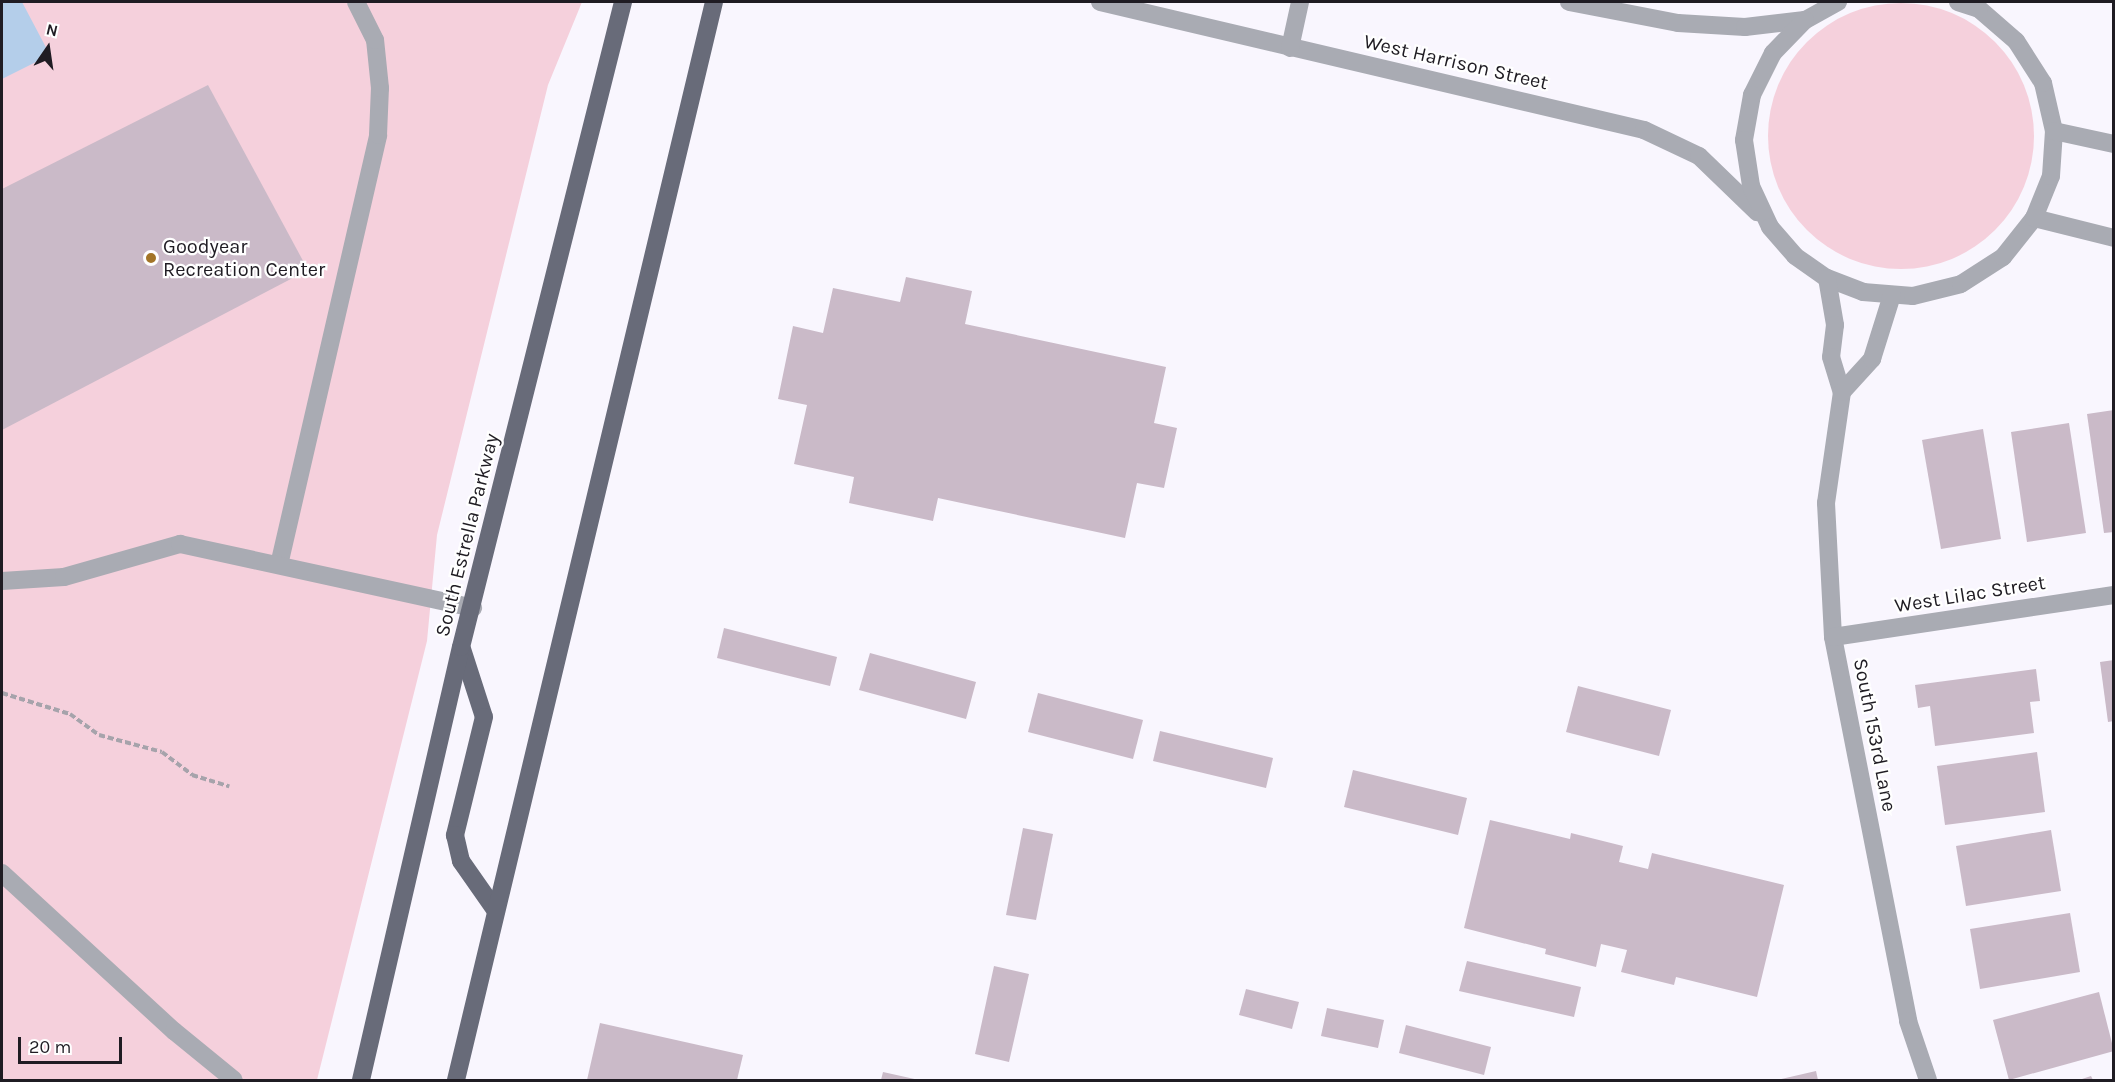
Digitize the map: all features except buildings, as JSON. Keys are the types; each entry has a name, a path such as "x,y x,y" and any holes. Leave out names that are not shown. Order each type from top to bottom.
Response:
{"main road":[{"name":"South Estrella Parkway","path":"360,1080 461,647 474,608 623,2"},
{"path":"456,1080 714,2"},
{"path":"461,647 484,717 455,835 461,861 496,911"}],"street":[{"path":"279,565 378,135 380,88 375,40 356,2"},
{"name":"West Harrison Street","path":"1100,2 1644,130 1699,156 1770,227"},
{"path":"1290,48 1300,2"},
{"path":"1569,2 1678,22 1745,27 1805,20"},
{"path":"1838,2 1805,20 1773,53 1752,94 1744,140 1749,174 1770,227 1795,256 1827,279 1863,292 1913,296 1961,284 2003,257 2034,218 2051,176 2054,131 2043,83 2016,41 1979,9 1958,2"},
{"path":"2054,131 2114,144"},
{"path":"2034,218 2114,238"},
{"name":"South 153rd Lane","path":"1827,279 1835,325 1831,357 1842,392 1826,503 1833,637 1908,1021 1928,1080"},
{"path":"1842,392 1872,359 1892,295"},
{"path":"2,581 64,577 180,544 474,608"},
{"name":"West Lilac Street","path":"1833,637 2114,595"},
{"path":"2,873 174,1031 234,1080"}],"path":[{"path":"2,693 70,714 99,735 162,752 192,775 229,786"}],"shaded area":[{"path":"2,2 582,2 548,85 437,535 427,641 317,1080 2,1080"},
{"path":"1914,3 1927,5 1964,18 1986,33 2004,51 2024,85 2032,110 2034,136 2032,162 2019,199 2004,221 1986,239 1964,254 1927,267 1888,269 1875,267 1838,254 1816,239 1798,221 1783,199 1770,162 1768,123 1770,110 1783,73 1798,51 1816,33 1838,18 1875,5"}],"water":[{"path":"2,2 22,2 50,55 2,79"}],"place":[{"name":"Goodyear Recreation Center","path":"151,258"}]}
